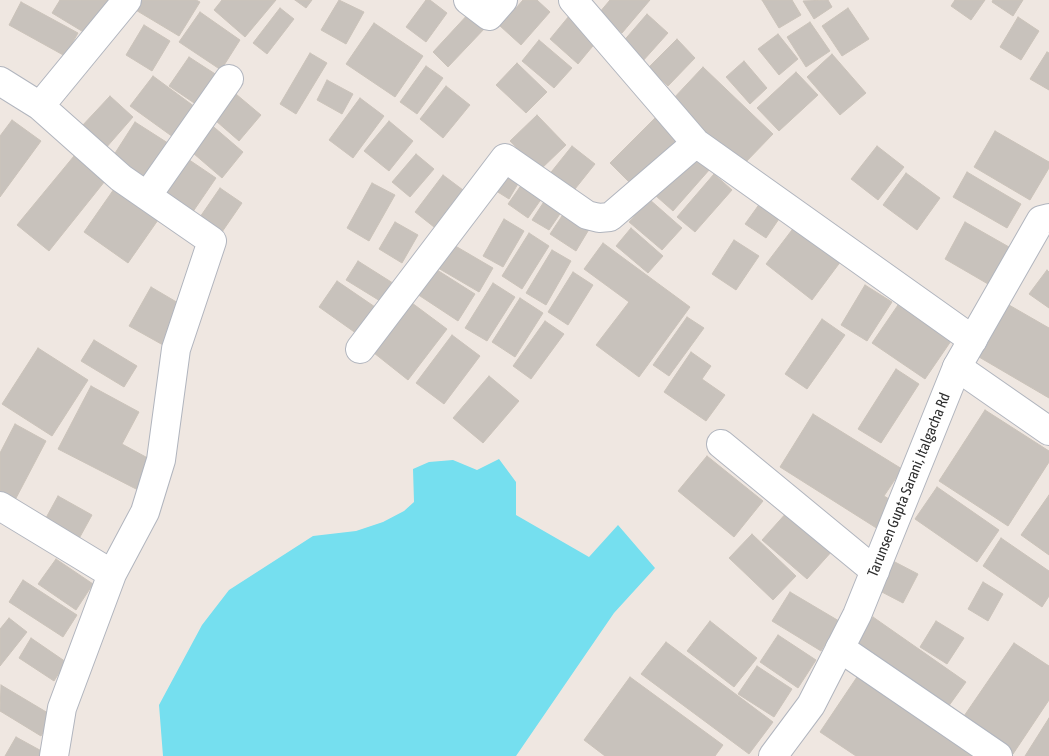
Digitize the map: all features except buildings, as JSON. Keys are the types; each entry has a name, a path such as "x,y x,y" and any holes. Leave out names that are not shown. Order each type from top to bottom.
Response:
{"street":[{"path":"40,106 127,0"},
{"path":"468,0 490,16 503,0"},
{"path":"573,0 696,143 973,340"},
{"path":"147,196 228,79"},
{"path":"0,81 40,106 121,178 212,241 176,349 158,468 145,512 112,574 62,708 54,756"},
{"path":"360,349 505,158 587,215 605,218 610,217 696,143"},
{"name":"Tarunsen Gupta Sarani, Italgacha Rd","path":"772,756 811,705 840,648 875,571 957,367 1041,220 1049,218"},
{"path":"957,367 1049,431"},
{"path":"721,444 875,571"},
{"path":"0,506 112,574"},
{"path":"840,648 998,756"}],"water":[{"path":"499,459 516,482 516,515 589,557 618,525 655,568 614,613 516,756 163,756 159,705 202,625 229,590 313,536 356,531 383,522 404,511 414,502 413,469 429,462 453,460 477,470"}]}
